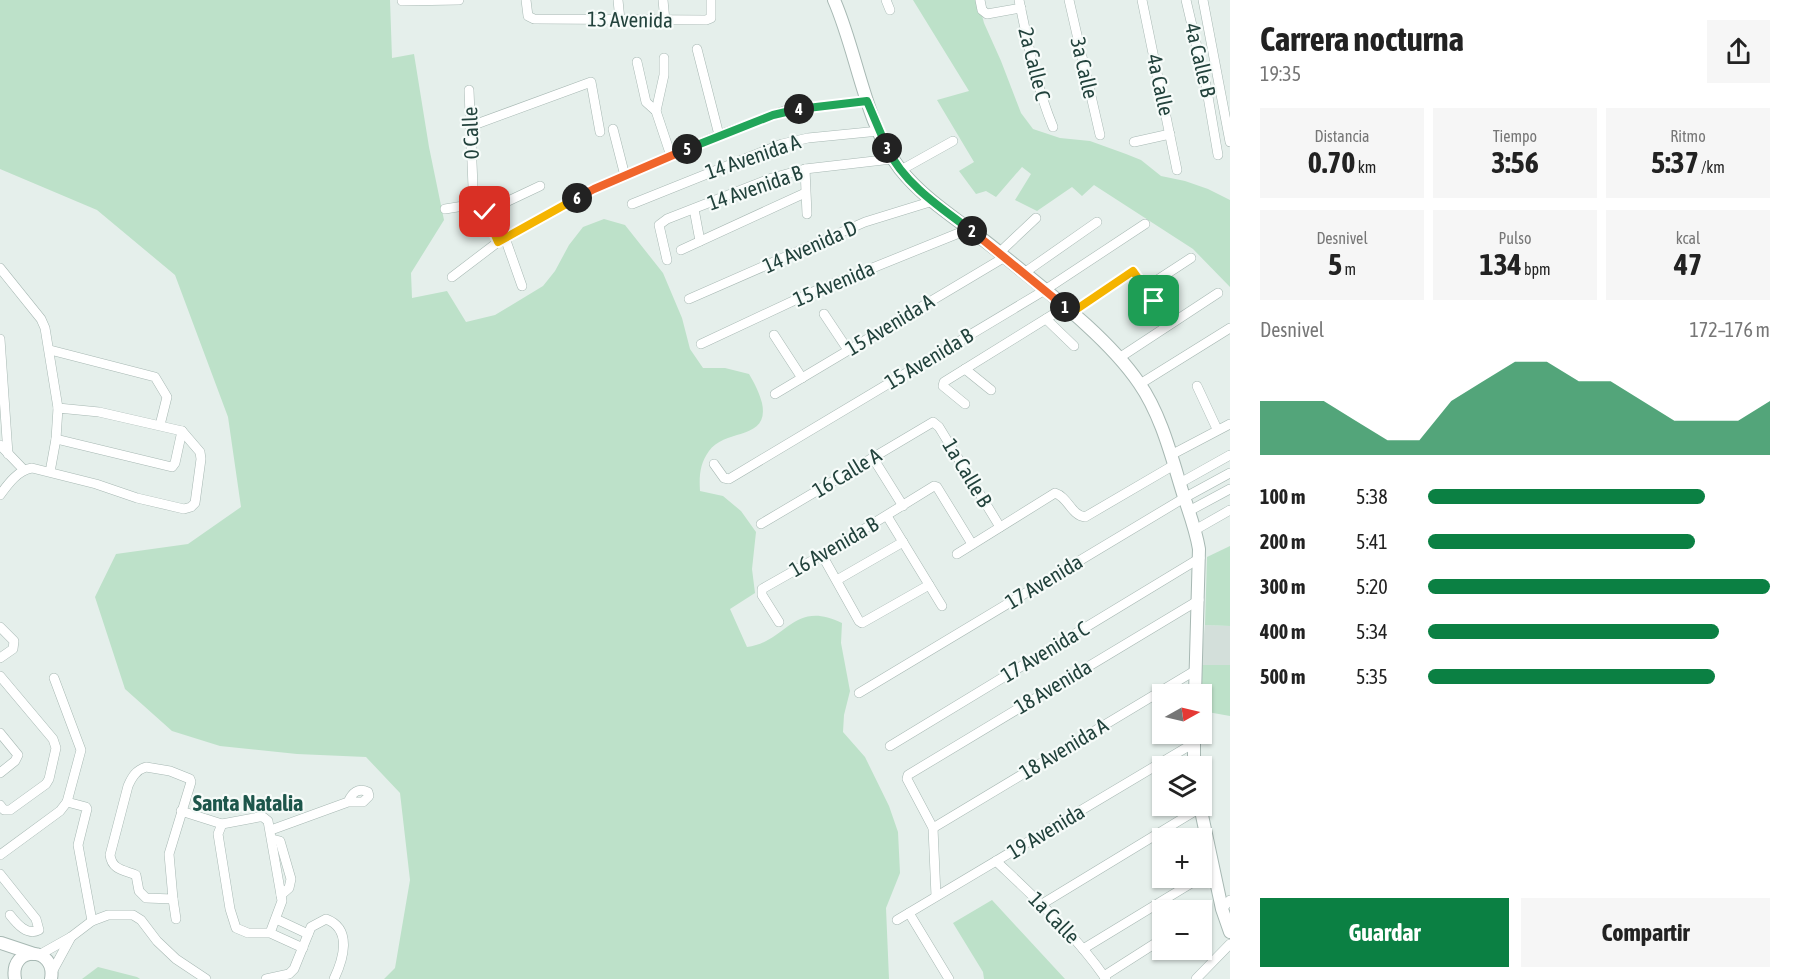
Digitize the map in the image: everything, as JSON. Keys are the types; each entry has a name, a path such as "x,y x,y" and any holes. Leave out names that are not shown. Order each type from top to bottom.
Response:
{"street":[{"path":"402,1 459,0"},
{"name":"13 Avenida","path":"526,0 528,16 531,18 665,21 706,21 711,18 711,0"},
{"path":"618,0 620,20"},
{"path":"663,0 665,21"},
{"path":"835,0 867,101 892,159 933,201 1068,310 1119,358 1140,384 1172,460 1195,530 1200,558 1195,684"},
{"path":"886,0 890,10"},
{"path":"980,0 982,10 987,14 1020,4"},
{"name":"3a Calle","path":"1069,0 1100,135"},
{"name":"4a Calle","path":"1142,0 1177,170"},
{"name":"4a Calle B","path":"1186,0 1206,85 1218,155"},
{"path":"1203,0 1230,142"},
{"name":"2a Calle C","path":"1020,4 1031,62 1042,102 1053,127"},
{"path":"697,50 719,135"},
{"path":"656,111 664,75 663,58"},
{"path":"637,62 646,102 656,111 671,156"},
{"path":"471,126 591,82 600,132"},
{"name":"0 Calle","path":"469,90 473,186 502,240 522,286"},
{"path":"452,277 502,240 594,189 719,135 787,110 867,101"},
{"path":"612,129 625,176"},
{"name":"14 Avenida A","path":"632,204 782,144 808,138 879,131"},
{"path":"1134,142 1170,134"},
{"path":"901,170 953,141"},
{"name":"14 Avenida B","path":"668,260 658,225 667,219 772,178 805,169 892,159"},
{"path":"805,169 807,214"},
{"path":"445,209 483,208 540,186"},
{"path":"681,250 805,193"},
{"name":"14 Avenida D","path":"689,299 865,222 933,201"},
{"path":"694,209 700,241"},
{"path":"1002,255 1036,218"},
{"path":"1024,273 1097,222"},
{"name":"15 Avenida B","path":"714,464 724,478 729,479 1045,290 1145,224"},
{"name":"15 Avenida","path":"701,344 808,294 969,229"},
{"name":"15 Avenida A","path":"775,394 1002,255"},
{"path":"1145,288 1191,258"},
{"path":"0,268 41,319 45,328 58,408 56,439 50,472"},
{"path":"991,390 965,369 1046,319 1068,310 1133,271 1154,301"},
{"path":"1119,358 1218,293"},
{"path":"824,314 848,350"},
{"path":"1046,319 1074,346"},
{"path":"1140,384 1230,328"},
{"path":"774,335 802,378"},
{"path":"0,339 2,400 8,454"},
{"path":"50,350 155,377 167,397 160,425"},
{"name":"1a Calle B","path":"965,369 944,382 944,386 965,404"},
{"path":"1197,386 1217,429"},
{"path":"0,495 16,476 32,468 96,484 161,505 184,509 195,503 200,452 182,431 99,412 58,408"},
{"name":"1a Calle B","path":"933,422 939,427 1000,527"},
{"name":"16 Calle A","path":"761,524 933,422"},
{"path":"957,554 1055,493 1061,495 1078,516 1085,517 1217,429 1230,424"},
{"path":"56,439 172,467 175,464 182,431"},
{"path":"0,445 24,470"},
{"path":"1180,483 1230,455"},
{"path":"873,458 903,506"},
{"name":"17 Avenida","path":"859,693 1184,498 1230,473"},
{"name":"16 Avenida B","path":"779,622 762,595 762,589 934,486 937,487 972,544"},
{"path":"1189,511 1230,489"},
{"path":"1195,530 1230,510"},
{"path":"887,516 942,606"},
{"path":"837,580 903,542"},
{"path":"822,555 859,621 864,623 929,585"},
{"name":"17 Avenida C","path":"890,746 1200,558"},
{"name":"18 Avenida","path":"933,828 907,779 908,775 1199,600"},
{"path":"0,627 14,641 13,649 0,658"},
{"name":"18 Avenida A","path":"933,828 1196,670"},
{"path":"0,855 60,811 67,802 81,745 54,678"},
{"path":"0,805 4,810 10,810 46,784 51,774 56,748 53,739 2,681"},
{"path":"0,733 18,755 15,761 0,773"},
{"name":"19 Avenida","path":"897,920 1184,744"},
{"path":"172,899 151,899 142,896 136,875 114,866 110,855 128,786 132,776 141,768 170,771 190,780 191,784 168,858 176,919"},
{"path":"67,802 87,809 78,845 92,921"},
{"path":"271,835 348,802"},
{"path":"182,812 222,824 263,817 268,820 271,835 280,841 291,879 289,888 281,894 282,900 270,933"},
{"path":"1042,904 1185,816"},
{"path":"1202,816 1213,870 1226,905 1230,932"},
{"path":"222,824 218,834 236,928 243,931 270,933 303,948"},
{"path":"933,828 936,896"},
{"name":"1a Calle","path":"996,861 1042,904 1083,949 1105,978"},
{"path":"1083,949 1213,870"},
{"path":"0,874 36,920 39,930 33,932 26,930 10,915"},
{"path":"909,913 949,979"},
{"path":"15,973 22,957 37,954 70,937 92,921 108,915 133,915 141,920 157,941 176,959 206,979"},
{"path":"266,979 291,977 308,934 316,923 326,919 334,923 342,932 343,954 334,979"},
{"path":"276,920 308,934"},
{"path":"51,975 70,937"},
{"path":"0,942 37,954 50,963 51,975"},
{"path":"0,942 15,973"},
{"path":"1196,979 1230,944"},
{"path":"1105,978 1152,946"}],"shaded area":[{"path":"1205,625 1230,626 1230,665 1201,665"}],"green space":[{"path":"0,0 390,0 392,58 414,54 444,220 411,273 412,298 447,291 466,322 495,315 543,286 583,227 604,219 625,225 663,273 682,318 690,349 703,368 725,368 749,374 762,403 763,415 759,423 753,429 716,444 706,456 700,475 700,491 723,496 741,511 756,532 752,569 755,593 730,609 747,647 761,644 791,624 812,616 825,617 842,623 841,643 850,691 844,715 843,732 865,757 889,806 898,832 900,873 886,908 889,979 384,979 395,968 410,880 400,793 366,757 297,754 220,746 172,731 125,689 95,597 116,554 188,544 241,507 228,417 175,275 97,210 0,169"},
{"path":"913,0 978,0 984,23 1021,113 1033,129 1060,138 1090,141 1141,160 1161,176 1208,189 1230,200 1230,287 1193,249 1094,185 1082,196 1072,187 1037,211 1015,200 1031,174 1022,167 996,197 986,191 976,194 959,171 974,162 937,100 969,91"},
{"path":"1230,546 1230,626 1205,625 1207,557"},
{"path":"1201,665 1230,665 1230,716 1212,713 1212,684 1200,684"},
{"path":"992,900 1065,979 984,979 983,972 953,923"},
{"path":"98,967 137,977 140,979 82,979"}],"district":[{"name":"Santa Natalia","path":"248,803"}],"route":[{"path":"485,212 498,242 594,189 719,135 787,110 867,101 892,159 906,176 933,201 999,252 1071,313 1133,271 1136,272 1154,301"}]}
